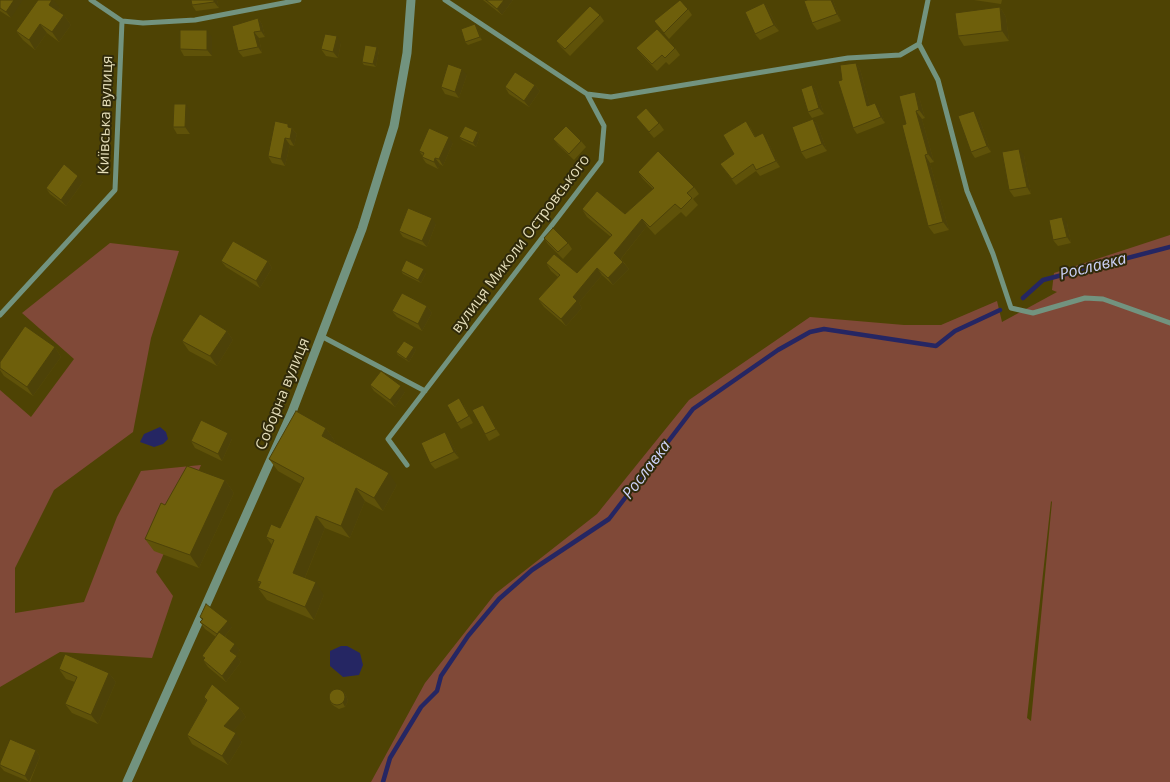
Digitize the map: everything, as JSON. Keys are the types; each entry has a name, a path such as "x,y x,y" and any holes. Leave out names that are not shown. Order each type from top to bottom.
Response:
{"street":[{"path":"91,0 122,21 143,23 195,20 299,0"},
{"name":"Соборна вулиця","path":"126,782 292,412 362,229 394,126 407,53 411,0"},
{"path":"446,0 587,94 611,96 848,58 900,55 919,44"},
{"path":"928,0 919,44 938,80 967,192 993,254 1011,308 1033,313 1085,298 1103,299 1170,323"},
{"name":"Київська вулиця","path":"0,315 115,190 122,21"},
{"name":"вулиця Миколи Островського","path":"407,466 388,439 601,161 604,126 587,94"},
{"path":"321,336 426,391"}],"shaded area":[{"path":"1170,235 1170,782 371,782 425,683 495,594 597,514 689,400 810,317 904,325 941,325 997,301 1002,322 1057,292 1052,290 1054,273","holes":["1052,502 1031,721 1027,718"]},
{"path":"110,243 179,251 151,338 133,432 54,490 15,568 15,613 84,602 117,517 141,471 201,465 156,572 173,596 152,658 60,652 0,687 0,390 31,417 74,359 22,313"},
{"path":"160,427 166,432 168,439 163,444 154,447 140,442 144,434"},
{"path":"341,646 347,646 360,653 363,665 359,675 343,677 330,666 330,651"}],"building":[{"path":"0,0 14,0 6,12 0,8"},
{"path":"38,0 52,0 49,5 64,15 52,32 40,24 29,40 16,31"},
{"path":"191,0 214,0 214,2 192,5"},
{"path":"486,0 504,0 497,9"},
{"path":"680,0 688,9 664,33 654,21"},
{"path":"831,0 837,14 812,23 804,1"},
{"path":"764,3 774,25 755,34 745,12"},
{"path":"590,6 600,15 565,49 556,41"},
{"path":"1000,7 1002,31 958,36 955,13"},
{"path":"258,18 261,31 254,32 258,47 238,51 232,26"},
{"path":"475,24 480,37 465,42 461,29"},
{"path":"657,29 675,48 665,58 662,55 652,64 636,48"},
{"path":"180,30 207,30 207,50 180,49"},
{"path":"325,34 337,36 333,52 321,49"},
{"path":"365,45 377,47 373,64 362,62"},
{"path":"856,63 867,106 875,103 881,117 853,128 838,81 842,80 840,65"},
{"path":"448,64 462,69 455,92 441,87"},
{"path":"515,72 535,85 524,101 505,87"},
{"path":"812,85 819,108 808,112 801,89"},
{"path":"915,92 919,110 916,111 928,154 925,155 943,222 928,226 902,125 906,124 899,96"},
{"path":"174,104 186,104 185,127 173,127"},
{"path":"646,108 659,123 649,132 636,117"},
{"path":"974,111 987,146 971,152 958,116"},
{"path":"813,119 822,144 801,152 792,127"},
{"path":"275,121 288,124 288,127 292,128 290,139 285,138 281,159 268,156"},
{"path":"746,121 755,137 763,133 776,161 756,170 753,164 732,179 720,164 734,154 723,135"},
{"path":"465,126 478,132 473,143 459,137"},
{"path":"566,126 581,141 569,154 553,139"},
{"path":"429,128 449,137 439,159 435,158 434,162 422,157 424,153 419,151"},
{"path":"1019,149 1027,187 1009,190 1002,152"},
{"path":"658,151 694,187 687,193 692,198 681,209 675,204 650,227 642,219 614,253 623,262 608,278 597,268 573,297 577,301 561,319 538,299 560,275 546,263 554,254 577,273 612,235 582,209 597,191 625,214 654,188 638,172"},
{"path":"64,164 78,176 61,200 46,188"},
{"path":"408,208 432,218 422,241 399,231"},
{"path":"1062,217 1067,237 1053,240 1049,220"},
{"path":"553,228 568,243 558,252 544,238"},
{"path":"233,241 268,261 256,281 221,261"},
{"path":"406,260 424,269 418,280 401,271"},
{"path":"402,293 427,306 418,324 392,311"},
{"path":"200,314 227,331 210,356 182,341"},
{"path":"25,326 55,347 27,387 0,368 0,362"},
{"path":"404,341 414,347 406,359 396,352"},
{"path":"381,371 401,386 390,400 370,385"},
{"path":"459,398 469,416 457,423 447,405"},
{"path":"483,405 496,429 485,434 472,410"},
{"path":"296,411 326,428 322,436 389,473 374,498 356,488 341,526 316,516 293,573 316,582 305,607 258,588 261,582 257,581 274,540 266,537 271,524 280,528 304,478 269,459"},
{"path":"201,420 228,433 218,454 191,441"},
{"path":"445,432 454,452 430,463 421,443"},
{"path":"187,466 225,480 190,555 145,539 161,503 165,505"},
{"path":"206,604 228,621 217,634 200,622 203,619 200,617"},
{"path":"219,632 235,644 230,651 237,656 222,676 203,660 205,658 202,656"},
{"path":"65,654 109,673 91,715 65,704 77,677 59,669"},
{"path":"212,684 240,708 224,726 236,733 222,756 187,735 207,700 204,697"},
{"path":"337,689 343,691 345,697 343,703 337,705 331,703 329,697 331,691"},
{"path":"10,739 36,750 25,776 0,765"}],"waterway":[{"name":"Рославка","path":"1023,298 1043,280 1170,247"},
{"name":"Рославка","path":"383,782 390,758 421,707 437,691 441,676 468,636 499,599 532,570 609,519 693,409 778,350 810,332 824,329 936,346 955,331 1000,310"}]}
